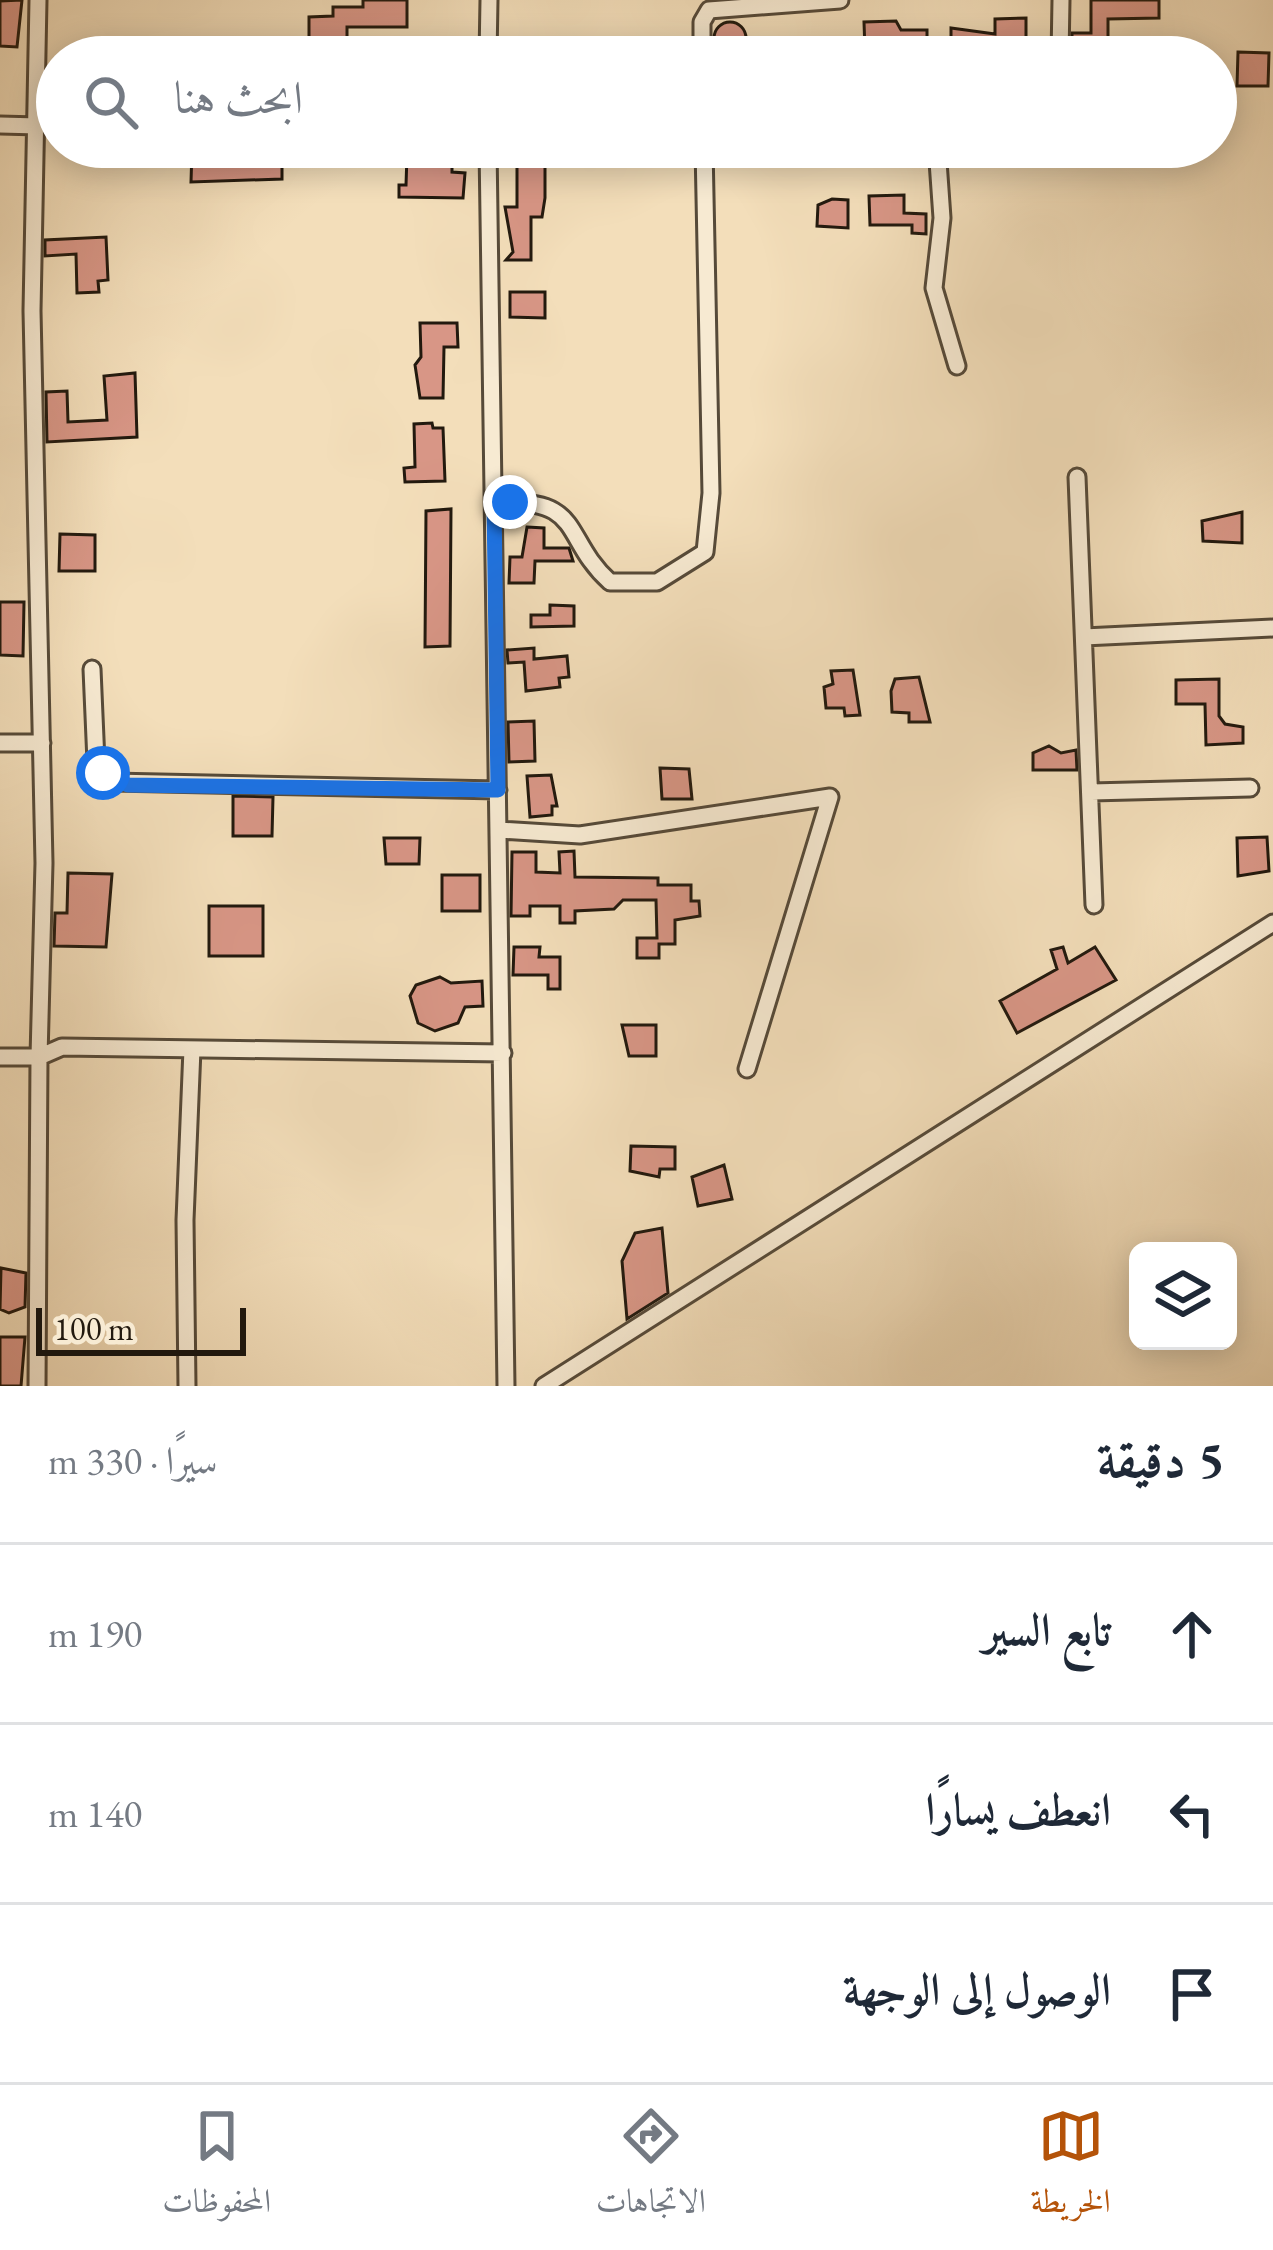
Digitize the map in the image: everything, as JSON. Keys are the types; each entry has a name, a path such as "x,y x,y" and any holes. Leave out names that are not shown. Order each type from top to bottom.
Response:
{"street":[{"path":"38,0 38,36"},
{"path":"488,36 489,0"},
{"path":"702,36 702,22 709,10 840,0"},
{"path":"1060,36 1061,0"},
{"path":"0,125 36,126"},
{"path":"37,168 32,311 42,743 37,1386"},
{"path":"488,168 506,1386"},
{"path":"494,503 544,506 566,518 610,582 658,582 705,552 711,494 704,168"},
{"path":"938,168 942,218 934,288 957,366"},
{"path":"1077,478 1094,905"},
{"path":"1084,637 1273,628"},
{"path":"92,669 96,762 112,782 498,790"},
{"path":"0,743 42,743"},
{"path":"1091,792 1250,788"},
{"path":"499,830 580,835 830,796 747,1069"},
{"path":"544,1386 1273,922"},
{"path":"0,1057 38,1057 62,1047 503,1053"},
{"path":"187,1386 185,1220 192,1049"}],"building":[{"path":"22,0 17,47 0,46 0,1"},
{"path":"363,0 407,0 407,27 347,27 347,36 309,36 309,17 333,16 333,7 363,7"},
{"path":"1091,0 1159,0 1159,18 1108,19 1108,36 1072,36 1091,33"},
{"path":"1026,18 1026,36 951,36 951,28 995,34 995,19"},
{"path":"896,21 901,30 927,30 927,36 864,36 864,22"},
{"path":"730,22 746,36 714,36 718,26"},
{"path":"1238,52 1269,53 1268,86 1237,86"},
{"path":"191,168 282,168 282,179 191,182"},
{"path":"407,168 452,168 452,172 465,173 463,198 399,197 399,185 406,185"},
{"path":"517,168 545,168 542,217 531,217 531,260 506,260 513,252 505,207 517,207"},
{"path":"904,195 904,213 926,214 926,234 912,233 912,225 870,225 869,196"},
{"path":"832,199 848,200 848,228 817,226 818,205"},
{"path":"106,237 108,280 98,281 99,292 77,293 76,254 45,256 45,240"},
{"path":"510,292 545,292 545,318 510,317"},
{"path":"420,323 457,323 458,347 444,347 443,398 420,398 415,365 421,357"},
{"path":"135,373 137,437 47,442 46,392 67,391 68,422 107,420 104,376"},
{"path":"432,423 433,428 443,428 445,481 405,482 404,468 415,467 414,424"},
{"path":"451,509 450,646 425,647 426,511"},
{"path":"1242,512 1242,543 1203,541 1202,521"},
{"path":"527,527 544,528 544,548 569,548 573,561 535,561 534,583 509,583 510,557 522,557"},
{"path":"60,534 95,535 95,571 59,571"},
{"path":"0,602 24,602 23,656 0,655"},
{"path":"550,605 574,606 574,626 531,627 531,615 550,615"},
{"path":"534,648 534,659 567,656 569,677 559,678 560,687 526,691 524,662 508,663 507,650"},
{"path":"853,670 860,715 845,716 844,708 826,708 824,687 833,684 831,671"},
{"path":"919,677 930,722 909,722 909,713 892,712 895,679"},
{"path":"1219,679 1219,716 1225,724 1243,727 1243,743 1206,745 1205,704 1176,704 1176,680"},
{"path":"534,721 535,761 509,762 508,722"},
{"path":"1049,746 1061,753 1076,750 1077,770 1033,770 1033,753"},
{"path":"660,768 689,769 692,799 662,799"},
{"path":"551,775 557,806 552,806 552,815 530,817 527,776"},
{"path":"233,796 273,797 272,836 233,836"},
{"path":"1267,837 1269,871 1238,876 1237,838"},
{"path":"384,838 420,838 419,864 386,864"},
{"path":"574,851 575,877 658,878 658,885 691,885 691,901 699,901 700,916 675,920 675,944 659,944 659,958 637,958 637,938 657,938 656,900 623,900 614,909 575,911 575,923 560,923 560,906 530,906 530,916 511,916 512,852 536,852 536,872 560,873 559,852"},
{"path":"68,873 112,874 106,947 54,946 55,913 67,913"},
{"path":"442,875 480,875 480,911 442,911"},
{"path":"209,906 263,906 263,956 209,956"},
{"path":"514,947 540,947 539,957 560,957 560,989 548,989 548,975 513,975"},
{"path":"1063,947 1068,963 1095,947 1116,980 1017,1033 1000,1001 1057,969 1051,950"},
{"path":"440,977 451,983 482,981 483,1006 465,1007 458,1023 435,1031 418,1023 410,996 416,985"},
{"path":"622,1025 656,1025 656,1056 629,1056"},
{"path":"631,1146 675,1147 675,1169 660,1169 659,1177 630,1171"},
{"path":"724,1165 732,1199 698,1206 692,1177"},
{"path":"662,1228 668,1293 627,1319 622,1261 635,1233"},
{"path":"1,1268 26,1273 25,1307 9,1313 0,1309"},
{"path":"0,1337 25,1337 21,1386 0,1386"}],"route":[{"path":"103,773 112,782 128,785 498,790 494,503 510,502"}]}
